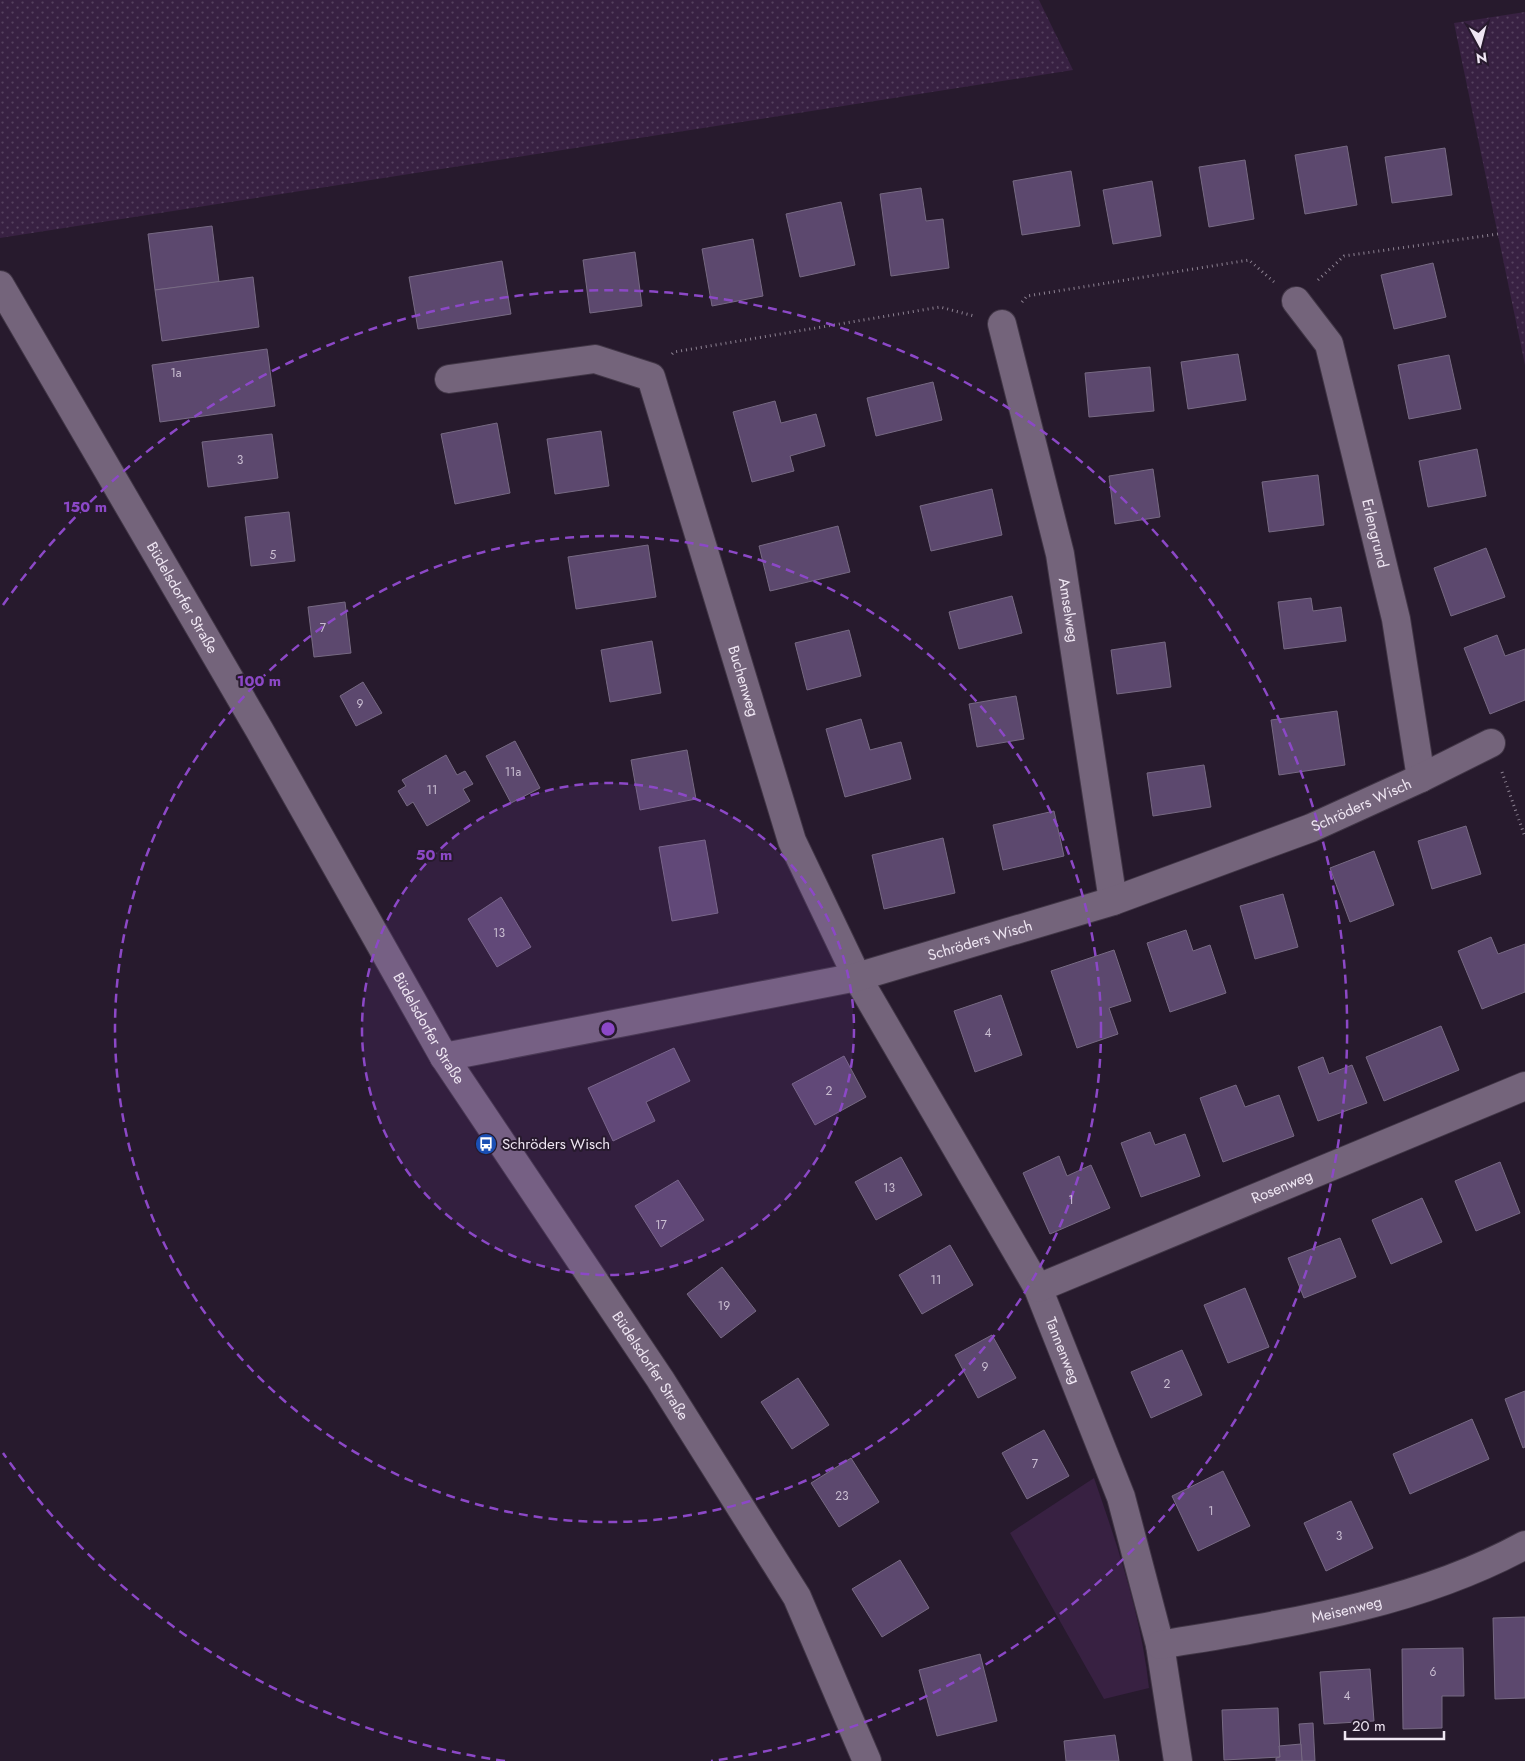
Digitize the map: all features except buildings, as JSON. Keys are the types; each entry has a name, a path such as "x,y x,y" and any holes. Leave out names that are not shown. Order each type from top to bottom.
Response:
{"street":[{"name":"Büdelsdorfer Straße","path":"0,285 260,731 444,1057 660,1379 798,1598 866,1761"},
{"name":"Erlengrund","path":"1296,301 1330,344 1396,619 1421,778"},
{"name":"Amselweg","path":"1002,324 1060,554 1113,901"},
{"path":"449,379 595,359 651,377"},
{"name":"Buchenweg","path":"651,377 792,841 857,977"},
{"name":"Schröders Wisch","path":"444,1057 857,977 1113,901 1310,828 1421,778 1491,743"},
{"name":"Tannenweg","path":"857,977 1038,1288 1121,1497 1160,1645 1178,1761"},
{"name":"Rosenweg","path":"1038,1288 1525,1086"},
{"name":"Meisenweg","path":"1160,1645 1297,1621 1403,1595 1500,1558 1525,1545"}],"path":[{"path":"651,377 674,352 940,307 1002,324 1027,296 1249,260 1296,301 1344,256 1498,234"},
{"path":"1491,743 1525,837"}],"shaded area":[{"path":"0,0 1039,0 1073,70 0,238"},
{"path":"1525,12 1525,365 1454,23"},
{"path":"1094,1478 1120,1556 1134,1608 1149,1688 1104,1699 1010,1533"}],"place":[{"name":"Schröders Wisch","path":"486,1144"}]}
